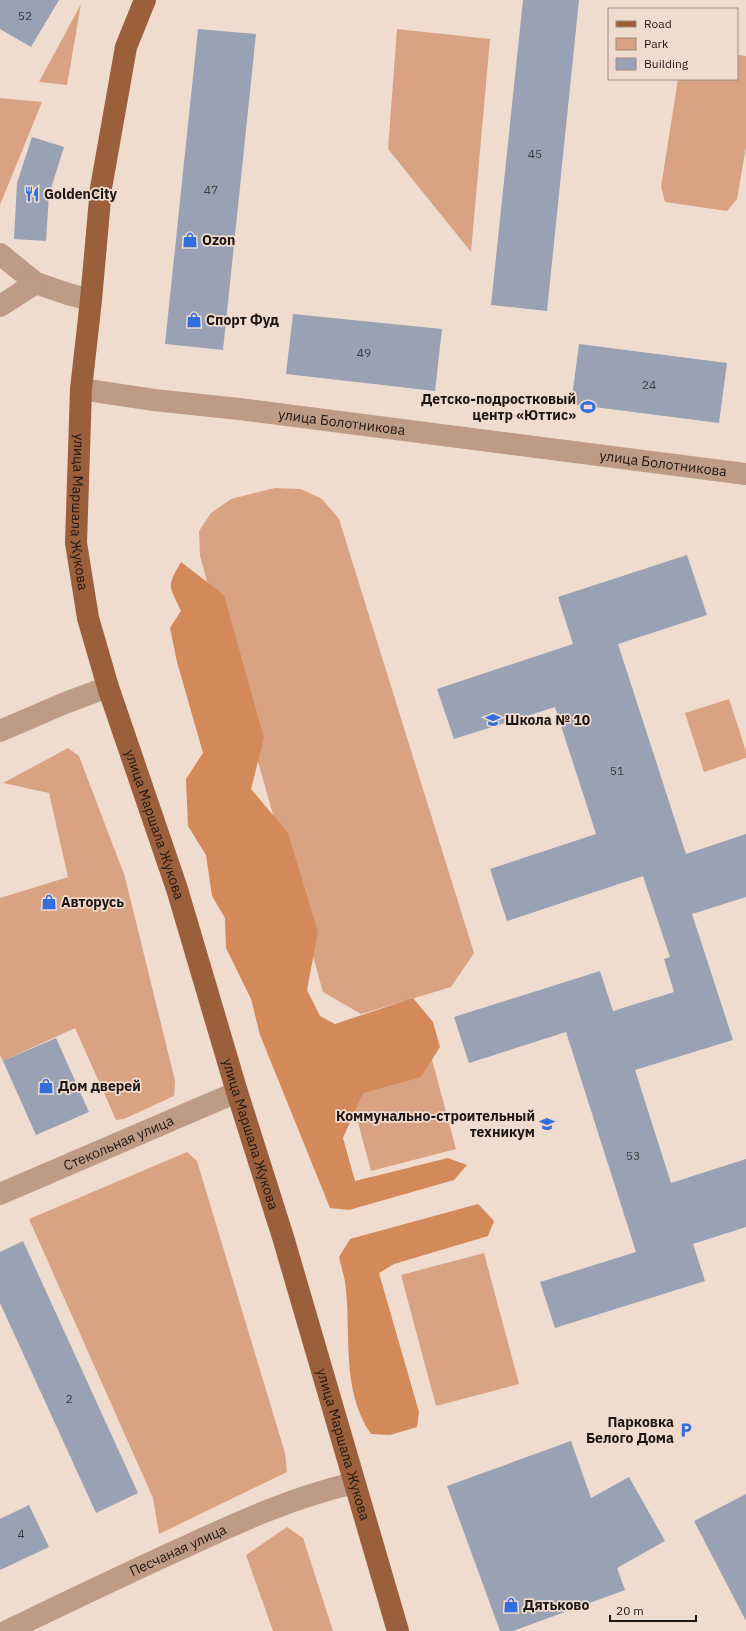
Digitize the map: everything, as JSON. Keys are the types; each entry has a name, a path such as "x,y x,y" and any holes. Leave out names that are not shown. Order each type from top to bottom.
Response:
{"main road":[{"name":"улица Маршала Жукова","path":"145,0 126,47 101,188 81,389 76,543 88,618 108,687 177,888 237,1092 283,1236 398,1631"}],"street":[{"path":"0,254 36,283 91,300"},
{"path":"0,306 36,283"},
{"name":"улица Болотникова","path":"81,389 154,400 239,409 746,474"},
{"path":"0,731 65,703 108,687"},
{"name":"Стекольная улица","path":"0,1194 237,1092"},
{"name":"Песчаная улица","path":"7,1631 107,1582 264,1511 323,1491 354,1484"}],"green space":[{"path":"81,4 67,85 39,82"},
{"path":"397,29 490,39 471,252 388,149"},
{"path":"738,55 746,56 746,147 737,199 727,211 665,202 661,187 678,80 738,80"},
{"path":"0,98 42,102 0,205"},
{"path":"275,488 301,489 322,499 339,519 474,953 451,987 361,1014 323,992 200,556 199,531 211,513 231,499"},
{"path":"729,699 746,751 746,758 704,772 685,713"},
{"path":"68,748 79,756 125,877 175,1081 174,1096 124,1119 116,1120 75,1028 3,1061 0,1055 0,898 68,877 49,793 3,783"},
{"path":"427,1041 456,1149 371,1171 342,1063"},
{"path":"187,1152 197,1161 285,1453 287,1472 159,1534 153,1498 29,1219"},
{"path":"484,1253 519,1384 436,1406 401,1275"},
{"path":"287,1527 303,1538 333,1631 273,1631 246,1555"}],"shaded area":[{"path":"181,562 224,595 264,738 251,789 288,833 318,932 307,990 320,1016 335,1024 413,998 433,1022 440,1047 421,1077 363,1093 343,1138 355,1181 448,1158 467,1165 454,1180 349,1210 330,1208 260,1035 251,999 226,948 225,918 212,896 206,855 188,826 186,779 203,753 177,662 170,628 181,611 172,591 171,582"},
{"path":"478,1204 494,1221 488,1236 394,1264 379,1273 419,1412 417,1427 390,1435 371,1434 361,1417 351,1379 347,1300 345,1281 339,1257 350,1239"}],"building":[{"path":"0,0 59,0 31,47 0,29"},
{"path":"523,0 579,0 547,311 491,305"},
{"path":"198,29 256,34 223,350 165,344"},
{"path":"32,137 64,147 49,195 46,241 14,239 17,183"},
{"path":"293,314 442,329 435,391 286,374"},
{"path":"579,344 727,363 719,423 571,404"},
{"path":"687,555 707,615 618,644 686,854 746,834 746,897 692,914 733,1040 635,1070 671,1183 746,1159 746,1227 693,1244 705,1281 555,1328 540,1282 636,1252 566,1032 469,1063 454,1017 600,971 613,1011 674,992 664,959 670,957 643,876 507,921 490,869 596,834 555,707 454,739 437,689 573,644 558,597"},
{"name":"Дом дверей","path":"56,1038 89,1112 36,1135 3,1061"},
{"path":"23,1241 138,1493 96,1513 0,1303 0,1252"},
{"path":"571,1441 591,1498 629,1477 665,1541 617,1568 625,1590 513,1631 500,1631 447,1486"},
{"path":"746,1494 746,1621 694,1521"},
{"path":"29,1505 49,1547 0,1570 0,1519"}],"place":[{"name":"GoldenCity","path":"32,194"},
{"name":"Ozon","path":"190,240"},
{"name":"Спорт Фуд","path":"194,320"},
{"name":"Детско-подростковый центр «Юттис»","path":"588,407"},
{"name":"Школа № 10","path":"493,720"},
{"name":"Авторусь","path":"49,902"},
{"name":"Дом дверей","path":"46,1086"},
{"name":"Коммунально-строительный техникум","path":"547,1124"},
{"name":"Парковка Белого Дома","path":"686,1430"},
{"name":"Дятьково","path":"511,1605"}]}
